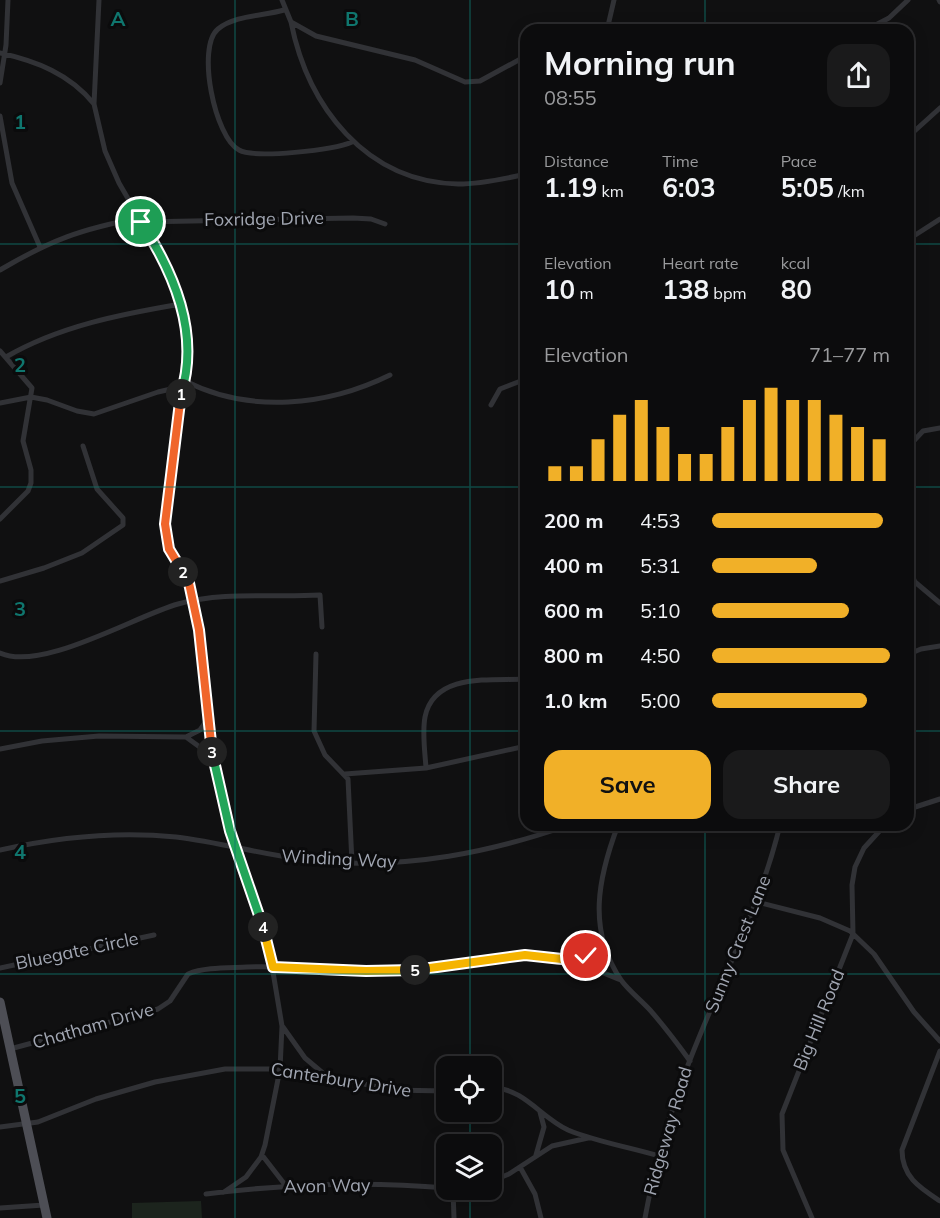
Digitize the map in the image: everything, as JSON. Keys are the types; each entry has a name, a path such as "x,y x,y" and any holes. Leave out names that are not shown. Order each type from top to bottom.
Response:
{"main road":[{"path":"0,1002 47,1218"}],"street":[{"path":"0,83 8,0"},
{"path":"99,0 94,104 111,168 167,265 181,304 188,359 177,417 165,532 169,549 189,583 199,630 212,756 236,847 259,914 273,967 282,1026 280,1069 270,1127 262,1155 246,1177 224,1192"},
{"path":"282,0 284,10 291,22 298,51 314,91 327,113 352,142 387,165 426,180 474,183 520,175"},
{"path":"608,24 614,0"},
{"path":"878,24 889,18 908,0"},
{"path":"284,10 231,22 217,30 209,42 207,56 209,72 223,134 233,146 247,153 314,150 352,142"},
{"path":"291,22 331,41 415,60 465,82 480,81 520,59"},
{"path":"2,54 29,61 57,73 79,87 94,104"},
{"path":"914,131 940,108"},
{"path":"0,116 12,183 40,247"},
{"name":"Foxridge Drive","path":"0,270 40,247 75,232 140,220 353,218 370,219 385,224"},
{"path":"914,236 940,219"},
{"path":"6,357 26,346 95,322 181,304"},
{"path":"0,352 30,385 31,397 23,441 31,470 31,483 27,491 0,519"},
{"path":"0,403 31,397 94,414 185,384 219,394 266,402 291,403 341,394 390,375"},
{"path":"491,405 500,389 520,381"},
{"path":"914,441 923,431 940,428"},
{"path":"0,581 44,568 82,553 122,527 124,522 97,489 83,446"},
{"path":"914,580 940,603"},
{"path":"0,653 8,656 28,656 73,646 156,611 192,601 227,595 320,595 322,627"},
{"path":"914,652 940,646"},
{"path":"316,654 314,731 325,755 345,774 350,785 352,863"},
{"path":"426,768 425,717 435,696 448,687 460,683 520,679"},
{"path":"0,748 42,741 99,736 186,737 200,730 207,720"},
{"path":"186,737 212,756"},
{"path":"345,774 426,768 520,748"},
{"path":"914,807 940,799"},
{"name":"Winding Way","path":"0,850 56,839 113,835 176,837 294,858 352,863 416,862 472,854 549,831"},
{"name":"Ridgeway Road","path":"616,831 599,889 597,912 601,938 621,980 650,1010 690,1060 659,1156 645,1218"},
{"name":"Sunny Crest Lane","path":"690,1060 757,902 778,831"},
{"name":"Big Hill Road","path":"813,1218 783,1150 782,1114 853,934 852,885 855,867 864,848 880,831"},
{"path":"757,902 820,918 853,934 874,954 914,1012 940,1040"},
{"name":"Bluegate Circle","path":"0,968 154,934"},
{"path":"571,960 586,956 601,938"},
{"name":"Chatham Drive","path":"10,1049 158,1009 170,1001 184,978 193,972 273,967 377,971 424,969 525,955 571,960 621,980"},
{"path":"282,1026 305,1058 326,1075"},
{"path":"940,1051 903,1143 902,1157 912,1180 940,1201"},
{"name":"Canterbury Drive","path":"0,1127 27,1125 96,1099 155,1082 225,1069 280,1069 326,1075 390,1090 436,1091"},
{"path":"502,1090 515,1092 559,1125 591,1138 659,1156"},
{"path":"536,1155 544,1127 538,1108"},
{"path":"502,1176 520,1167 536,1155 562,1143 591,1138"},
{"path":"262,1155 286,1186"},
{"path":"520,1167 535,1194 541,1218"},
{"name":"Avon Way","path":"206,1194 286,1186 354,1184 436,1188"},
{"path":"453,1200 454,1218"},
{"path":"0,1208 45,1205"}],"shaded area":[{"path":"201,1201 202,1218 132,1218 132,1203"}],"route":[{"path":"141,222 163,257 177,289 185,325 188,359 187,374 177,417 176,445 165,514 166,540 189,583 199,630 212,756 230,831 249,891 259,914 273,967 339,971 399,971 525,955 571,960 586,956"}]}
